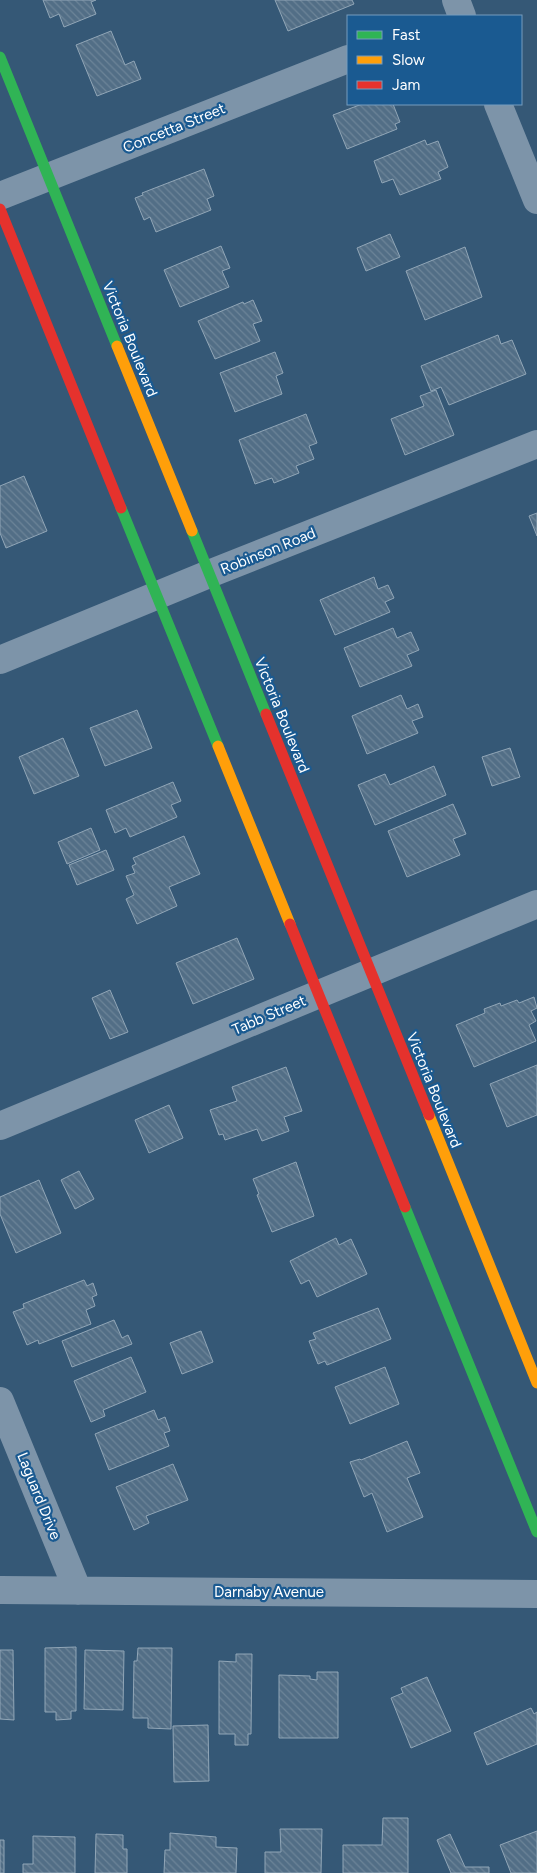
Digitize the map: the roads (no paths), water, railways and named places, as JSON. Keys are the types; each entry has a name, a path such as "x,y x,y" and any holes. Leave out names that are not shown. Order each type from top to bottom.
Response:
{"main road":[{"name":"Victoria Boulevard","path":"0,57 537,1383"},
{"path":"0,209 537,1532"}],"street":[{"name":"Concetta Street","path":"0,196 347,59"},
{"path":"498,105 537,200"},
{"name":"Robinson Road","path":"0,660 209,574 537,444"},
{"name":"Tabb Street","path":"0,1126 537,904"},
{"name":"Laguard Drive","path":"0,1401 78,1591"},
{"name":"Darnaby Avenue","path":"0,1590 537,1594"}]}
